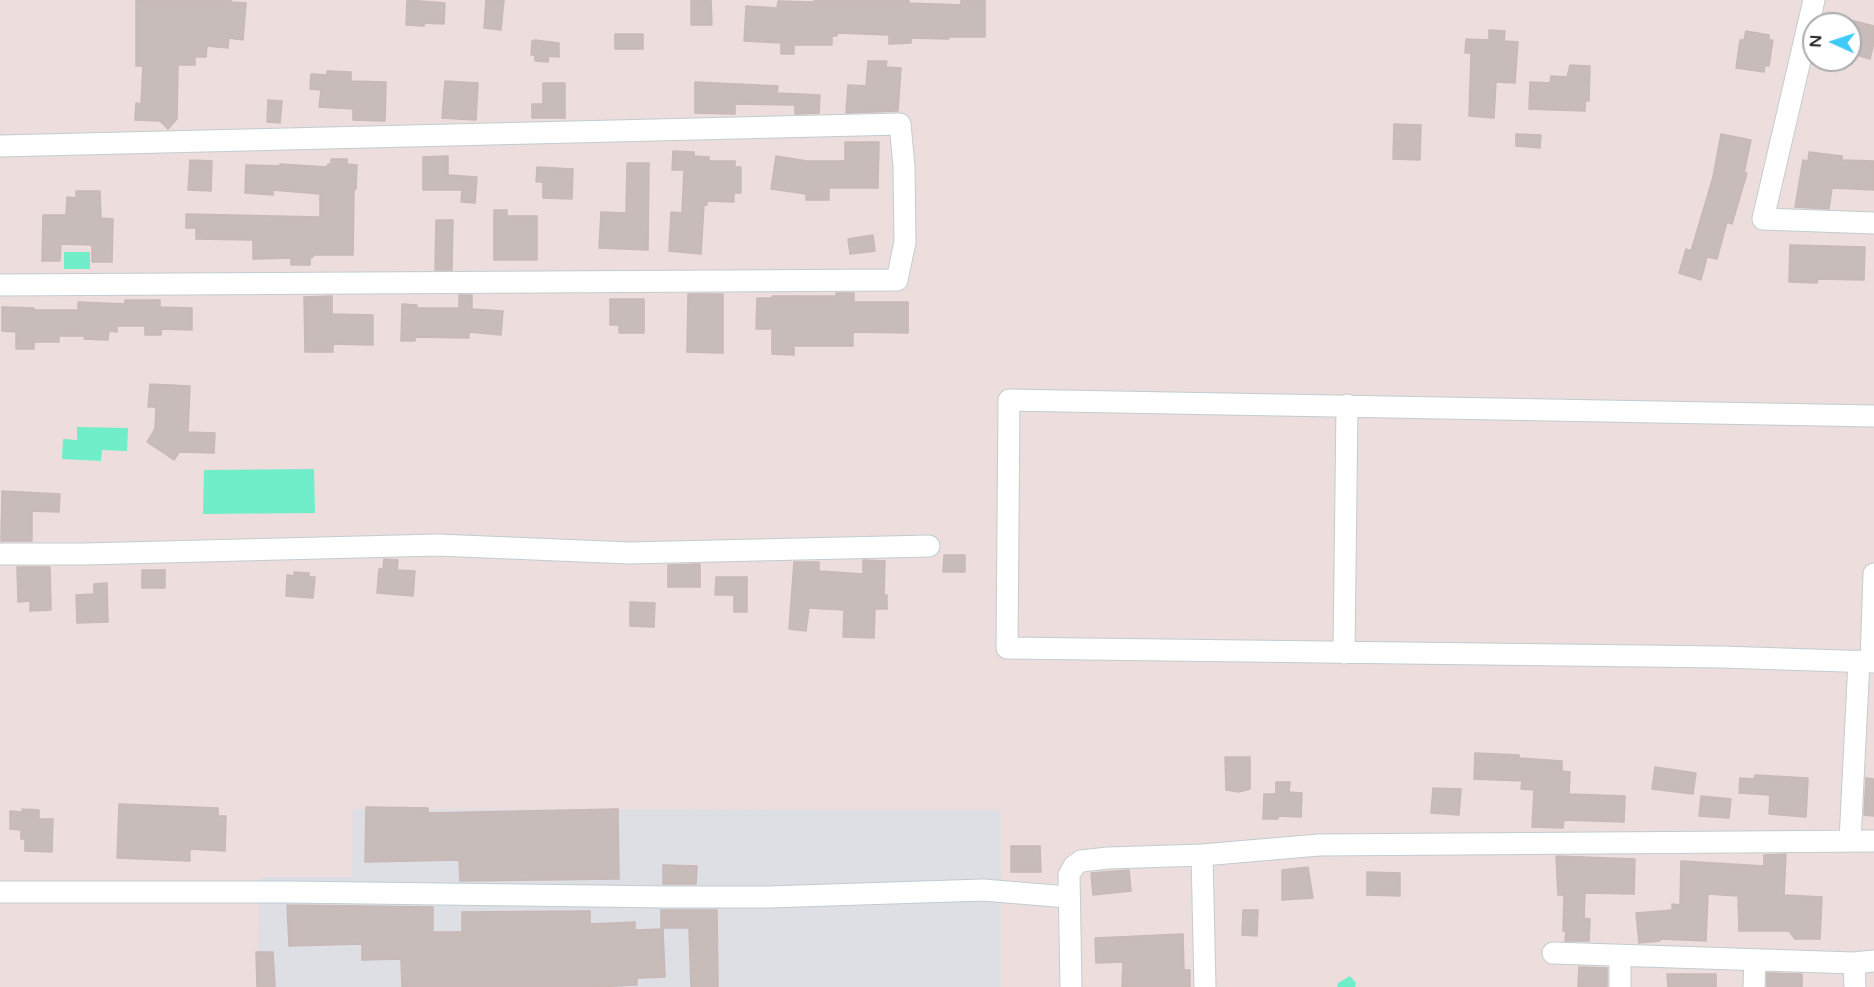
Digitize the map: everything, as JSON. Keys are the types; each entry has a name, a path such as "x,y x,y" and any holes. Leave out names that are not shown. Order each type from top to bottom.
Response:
{"street":[{"path":"1814,0 1763,219 1874,223"},
{"path":"0,146 900,124 904,166 905,242 897,280 0,285"},
{"path":"1868,662 1722,657 1007,648 1009,400 1874,416"},
{"path":"1344,653 1347,405"},
{"path":"0,554 438,545 629,553 929,546"},
{"path":"1850,842 1868,662 1874,574"},
{"path":"1071,987 1069,875 1074,866 1081,861 1202,855 1319,845 1874,841"},
{"path":"1202,855 1205,987"},
{"path":"0,892 289,892 770,897 983,891 1068,897"},
{"path":"1553,953 1864,962 1855,987"},
{"path":"1620,956 1620,987"},
{"path":"1754,987 1755,960"}],"shaded area":[{"path":"64,252 90,252 90,269 64,269"},
{"path":"77,427 128,428 127,451 102,450 101,461 62,459 63,439 77,440"},
{"path":"314,469 315,513 203,514 204,470"},
{"path":"353,809 1001,810 1001,987 258,987 259,877 352,877"},
{"path":"1350,976 1356,983 1355,987 1337,987 1338,983"}],"building":[{"path":"136,0 231,0 231,2 246,3 243,40 229,38 228,48 207,46 206,57 195,57 195,65 178,65 177,119 168,129 160,121 135,120 136,103 141,104 143,66 136,66"},
{"path":"407,0 445,3 444,24 406,25"},
{"path":"486,0 504,0 501,30 484,28"},
{"path":"691,0 711,0 712,25 691,25"},
{"path":"814,0 909,0 909,3 961,5 961,0 985,0 985,37 911,38 911,43 889,44 889,35 837,33 837,36 832,36 832,45 794,45 794,54 781,54 781,43 744,41 746,6 777,8 778,1 814,2"},
{"path":"1862,23 1874,26 1874,43 1870,59 1862,57"},
{"path":"1489,30 1505,31 1504,41 1518,42 1515,83 1496,82 1494,118 1469,116 1471,53 1465,53 1466,39 1489,40"},
{"path":"1746,31 1769,35 1769,40 1773,40 1769,66 1765,65 1764,72 1736,68 1740,40 1744,40"},
{"path":"615,34 643,34 643,49 615,49"},
{"path":"532,41 559,43 559,57 549,56 548,62 535,61 535,55 531,55"},
{"path":"868,61 887,61 886,67 901,68 898,111 846,113 848,85 866,86"},
{"path":"1570,65 1590,66 1589,101 1585,101 1585,111 1529,109 1530,82 1550,83 1551,76 1567,77"},
{"path":"327,71 351,72 351,81 386,82 385,121 353,120 353,109 319,107 321,90 310,89 311,74 327,75"},
{"path":"445,81 478,83 476,120 442,118"},
{"path":"695,82 778,86 777,93 820,95 819,113 795,114 795,105 735,104 735,114 695,113"},
{"path":"543,83 565,83 565,118 532,118 532,104 543,104"},
{"path":"268,100 282,101 280,123 267,122"},
{"path":"1394,124 1421,125 1420,160 1393,159"},
{"path":"1516,134 1541,135 1540,148 1516,146"},
{"path":"1721,134 1751,140 1744,173 1747,173 1732,224 1727,222 1717,259 1707,257 1701,280 1679,273 1686,249 1691,251 1713,177"},
{"path":"845,142 879,142 878,188 829,188 829,200 806,200 806,194 771,189 776,156 807,161 845,161"},
{"path":"673,151 694,152 694,156 709,157 709,161 735,161 735,167 741,167 741,193 734,193 734,202 707,201 707,205 704,205 701,254 669,251 671,212 682,213 684,170 672,170"},
{"path":"1809,152 1842,156 1842,160 1874,161 1874,190 1832,188 1829,209 1795,207 1803,160 1808,161"},
{"path":"448,156 448,175 477,177 475,203 461,202 462,190 423,190 423,157"},
{"path":"331,159 347,159 347,164 357,165 356,189 354,189 353,255 313,255 310,258 310,265 291,265 291,258 253,259 253,240 196,239 196,228 186,228 186,214 320,217 320,194 273,190 273,195 245,193 246,165 280,166 280,164 327,167 331,164"},
{"path":"190,160 212,161 211,191 188,190"},
{"path":"627,163 649,163 648,250 599,248 601,212 626,213"},
{"path":"537,167 573,169 572,199 543,198 543,182 536,182"},
{"path":"76,191 100,191 101,218 113,219 112,262 92,262 92,245 61,244 60,261 42,261 43,215 66,215 67,197 76,198"},
{"path":"494,210 507,210 507,216 537,216 537,260 494,260"},
{"path":"436,220 453,220 452,270 435,270"},
{"path":"873,235 875,251 850,254 848,239"},
{"path":"1790,245 1865,247 1864,280 1818,279 1817,283 1789,282"},
{"path":"836,293 854,293 854,302 908,302 908,333 853,332 853,346 794,346 794,355 772,354 772,329 756,329 757,298 836,296"},
{"path":"688,294 723,294 723,353 687,352"},
{"path":"459,295 472,295 472,309 503,311 501,335 469,332 469,338 415,337 415,341 401,341 402,304 417,305 417,308 459,308"},
{"path":"332,296 332,314 373,315 373,345 333,344 333,352 305,352 304,297"},
{"path":"610,299 644,299 644,333 619,333 619,325 610,325"},
{"path":"125,300 160,300 160,307 192,308 192,330 161,329 161,335 145,335 145,326 117,326 117,332 109,331 108,340 84,339 85,336 59,336 59,342 34,342 34,349 16,349 16,332 2,331 2,307 78,310 78,302 125,304"},
{"path":"150,384 190,386 188,432 215,433 214,453 179,452 174,460 147,442 155,429 156,407 148,407"},
{"path":"2,491 60,494 59,512 32,511 32,541 1,541"},
{"path":"944,555 965,555 965,572 943,572"},
{"path":"384,559 398,560 397,570 415,571 413,596 377,593 379,569 383,569"},
{"path":"863,560 885,561 884,595 887,595 887,609 875,609 874,638 843,637 844,610 809,608 806,631 789,629 794,562 819,562 819,571 863,574"},
{"path":"700,564 700,587 668,587 668,565"},
{"path":"17,567 50,567 51,610 30,611 30,601 18,602"},
{"path":"142,570 165,570 165,588 142,588"},
{"path":"294,572 309,573 309,577 315,577 313,598 286,596 287,575 294,576"},
{"path":"716,577 747,577 747,612 734,612 734,595 715,595"},
{"path":"107,583 108,622 77,623 76,595 94,594 94,584"},
{"path":"630,602 655,603 654,627 630,626"},
{"path":"1475,753 1519,755 1519,758 1562,761 1562,771 1570,772 1569,794 1625,796 1624,822 1564,820 1563,828 1532,827 1534,790 1521,789 1522,781 1474,779"},
{"path":"1225,757 1250,757 1250,789 1239,792 1226,790"},
{"path":"1655,767 1696,773 1693,794 1652,789"},
{"path":"1755,775 1808,778 1806,817 1769,814 1770,795 1739,793 1740,778 1754,779"},
{"path":"1866,778 1874,779 1874,816 1864,815"},
{"path":"1276,782 1290,782 1289,792 1302,793 1301,817 1278,816 1278,819 1263,819 1264,794 1276,794"},
{"path":"1433,788 1461,789 1459,815 1431,813"},
{"path":"1701,796 1731,799 1729,818 1699,816"},
{"path":"119,804 218,808 218,816 226,816 225,851 190,849 190,861 117,858"},
{"path":"366,807 428,808 428,813 618,809 619,879 460,881 459,860 365,862"},
{"path":"22,809 39,810 39,819 53,819 52,852 25,851 25,839 21,839 21,830 10,829 10,811 23,812"},
{"path":"1011,846 1040,846 1041,872 1011,872"},
{"path":"1786,854 1784,895 1822,897 1820,939 1795,939 1789,931 1739,931 1738,896 1708,894 1706,941 1660,939 1660,941 1639,943 1636,913 1672,910 1672,904 1680,905 1681,861 1764,866 1764,855"},
{"path":"1556,856 1635,859 1634,894 1585,893 1584,918 1590,919 1589,941 1565,941 1564,895 1558,895"},
{"path":"663,865 697,866 696,884 663,884"},
{"path":"1308,867 1313,898 1282,900 1282,870"},
{"path":"1129,870 1131,891 1093,895 1091,873"},
{"path":"1367,872 1400,873 1400,896 1367,895"},
{"path":"287,905 433,907 433,932 462,932 462,912 590,911 590,924 635,922 635,930 663,929 665,977 637,978 637,985 591,987 402,987 401,959 362,960 362,944 289,946"},
{"path":"661,910 717,910 718,987 691,987 689,928 661,928"},
{"path":"1243,910 1258,910 1257,936 1242,935"},
{"path":"1183,934 1184,970 1190,970 1190,987 1122,987 1123,962 1096,963 1095,938"},
{"path":"256,952 273,952 275,987 257,987"},
{"path":"1579,967 1607,968 1607,987 1578,987"},
{"path":"1767,973 1802,974 1802,987 1767,987"},
{"path":"1667,974 1716,974 1716,987 1668,987"}]}
